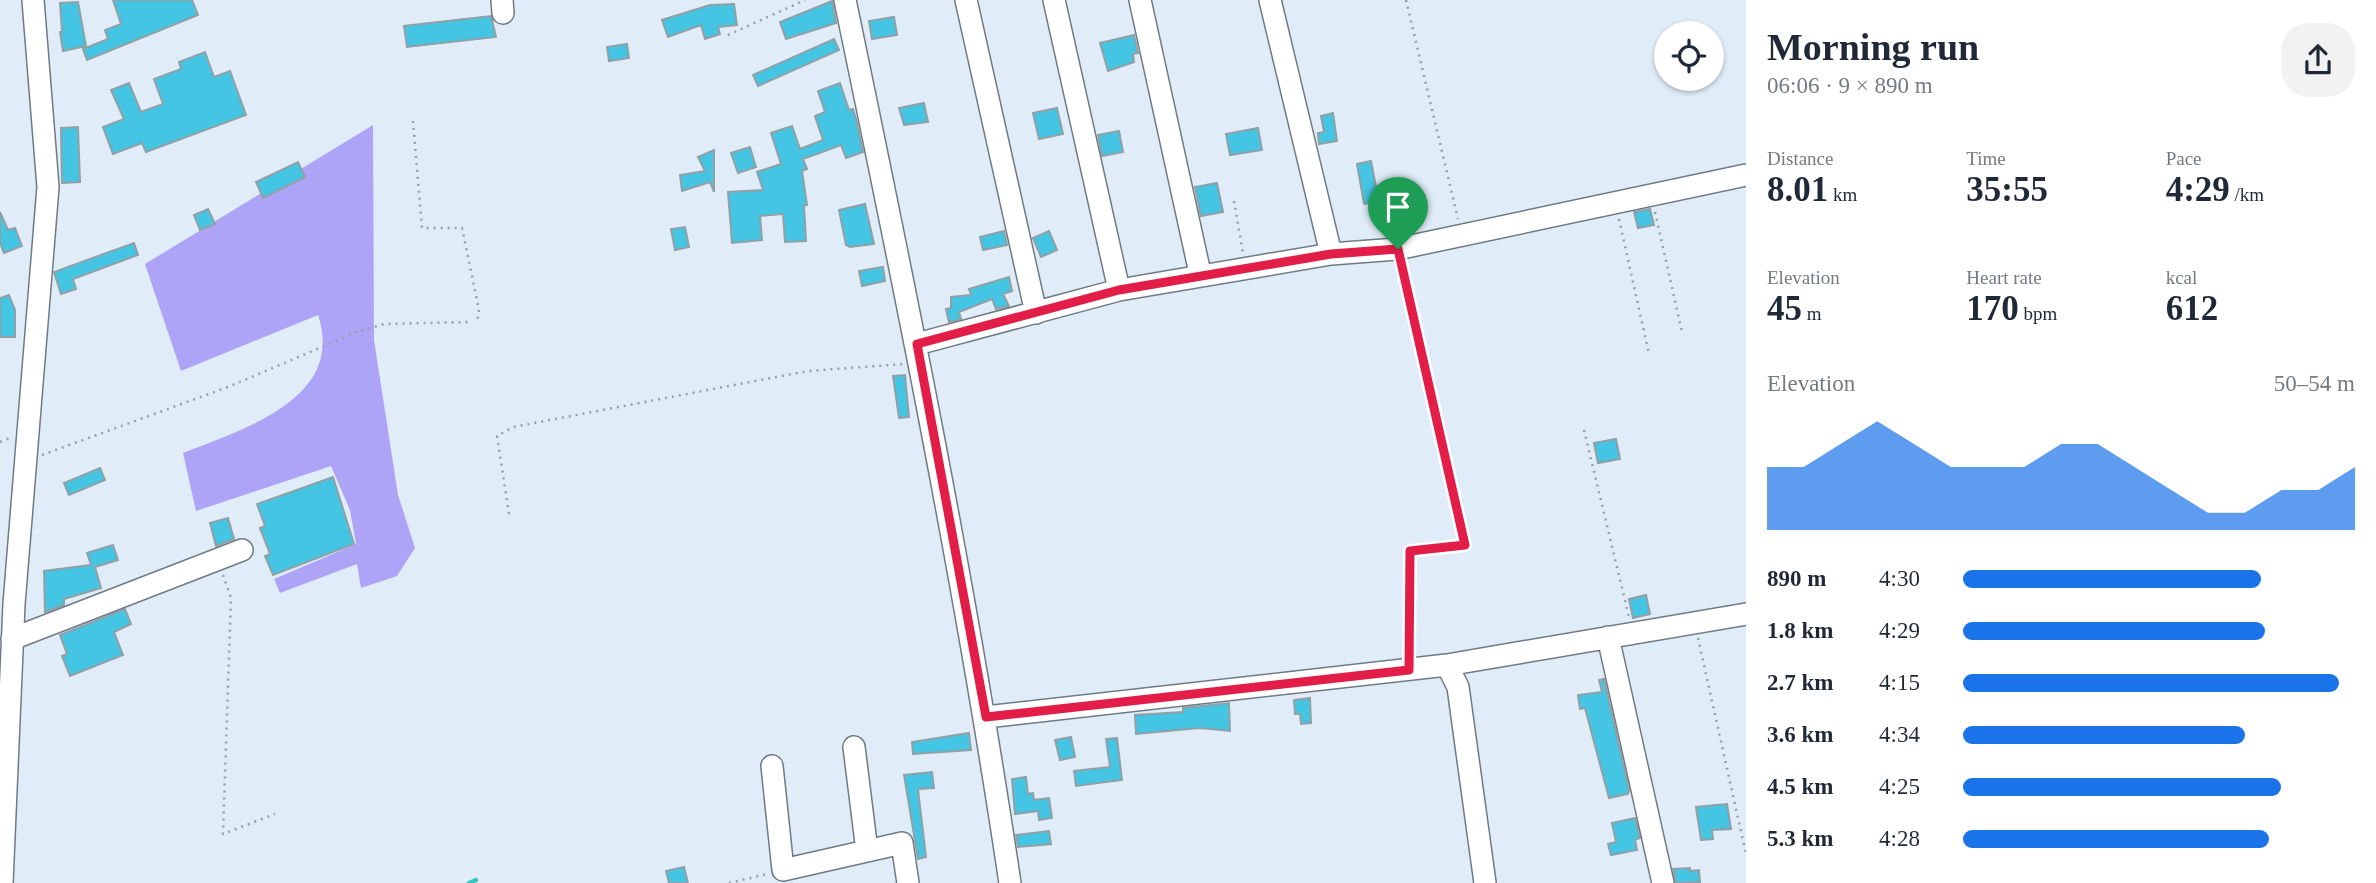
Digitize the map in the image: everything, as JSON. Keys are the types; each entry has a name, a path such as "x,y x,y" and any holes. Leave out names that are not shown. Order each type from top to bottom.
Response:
{"street":[{"path":"2,883 12,639 7,606 26,460 48,187 33,0"},
{"path":"845,0 919,354 986,717 1010,883"},
{"path":"966,0 1036,313"},
{"path":"1054,0 1119,290"},
{"path":"1140,0 1200,274"},
{"path":"1270,0 1331,254"},
{"path":"919,354 1036,313 1119,290 1200,274 1331,254 1398,249 1746,175"},
{"path":"12,639 242,550"},
{"path":"986,717 1447,665 1746,614"},
{"path":"1608,637 1663,883"},
{"path":"1447,665 1458,687 1485,883"},
{"path":"854,747 867,851"},
{"path":"772,766 783,870 902,843 908,883"}],"path":[{"path":"728,36 806,0"},
{"path":"1406,0 1461,235"},
{"path":"413,121 422,228 462,228 479,310 477,322"},
{"path":"1651,195 1682,332"},
{"path":"1234,201 1245,267"},
{"path":"1616,202 1649,354"},
{"path":"1398,249 1465,545 1410,551 1409,670"},
{"path":"26,460 83,442 228,387 357,332 384,324 468,322"},
{"path":"509,514 497,436 513,427 808,371 919,354"},
{"path":"1584,430 1633,633"},
{"path":"218,559 230,598 223,834 275,814"},
{"path":"1694,623 1746,854"},
{"path":"729,883 783,870"}],"shaded area":[{"path":"373,125 374,340 398,495 415,548 397,576 361,588 357,564 280,593 274,579 356,544 350,510 331,466 196,511 183,453 259,421 284,406 303,389 317,369 323,344 318,315 181,371 145,264"}],"building":[{"path":"113,0 192,0 198,15 87,60 83,49 108,39 105,30 121,24"},
{"path":"832,1 836,23 786,39 780,22"},
{"path":"78,2 86,46 63,51 60,3"},
{"path":"734,4 737,25 718,27 720,34 705,39 701,25 668,37 662,20 710,5"},
{"path":"491,16 496,37 407,47 404,26"},
{"path":"894,17 897,35 872,39 869,21"},
{"path":"1134,35 1138,53 1133,54 1134,62 1108,71 1100,43"},
{"path":"834,39 839,50 758,86 753,75"},
{"path":"627,44 629,58 609,61 607,47"},
{"path":"205,52 214,77 230,71 246,115 146,152 142,143 113,154 103,127 124,119 111,90 129,83 141,112 163,104 154,79 181,69 179,62"},
{"path":"840,83 849,110 853,109 863,152 846,158 841,145 803,159 807,169 802,171 807,205 804,205 806,241 785,242 783,214 760,216 762,240 732,243 728,192 763,190 757,172 781,164 771,133 792,126 800,149 823,140 815,116 825,112 818,91"},
{"path":"924,103 928,122 904,125 899,108"},
{"path":"1057,108 1063,134 1039,139 1033,113"},
{"path":"1333,113 1337,141 1319,144 1318,133 1324,132 1321,116"},
{"path":"78,127 80,182 62,183 61,128"},
{"path":"1258,128 1262,150 1230,155 1226,134"},
{"path":"1119,131 1123,152 1102,156 1098,135"},
{"path":"750,147 756,167 738,173 731,153"},
{"path":"714,150 714,192 710,182 682,191 680,175 705,171 698,157"},
{"path":"1371,161 1379,202 1364,204 1357,164"},
{"path":"298,162 305,177 263,198 256,182"},
{"path":"1217,183 1223,212 1201,216 1195,187"},
{"path":"865,204 874,244 850,247 846,245 839,210"},
{"path":"208,209 215,224 200,230 194,215"},
{"path":"1650,209 1654,225 1638,228 1634,212"},
{"path":"0,212 8,230 15,228 22,246 4,253 0,243"},
{"path":"685,227 689,247 675,250 671,229"},
{"path":"1004,231 1007,245 983,250 980,237"},
{"path":"1049,231 1057,250 1041,257 1033,238"},
{"path":"134,243 138,255 73,279 76,289 61,294 54,272"},
{"path":"883,267 885,281 862,286 859,271"},
{"path":"1009,277 1012,291 1003,294 1009,306 996,309 992,299 959,312 961,319 949,322 946,309 951,308 951,297 971,295 969,289"},
{"path":"9,295 15,310 15,337 0,337 0,298"},
{"path":"905,375 909,417 899,418 893,376"},
{"path":"1616,439 1620,459 1598,463 1594,443"},
{"path":"100,468 105,480 69,495 64,483"},
{"path":"333,477 354,544 273,575 265,556 270,554 260,528 265,526 257,504"},
{"path":"228,518 234,539 216,546 210,523"},
{"path":"113,545 118,560 95,567 101,588 64,599 64,605 45,612 44,571 91,565 87,553"},
{"path":"1646,595 1650,614 1633,618 1629,599"},
{"path":"125,609 131,624 114,632 123,655 70,676 62,656 67,654 60,635"},
{"path":"1604,679 1629,790 1628,794 1609,798 1585,708 1580,709 1578,695 1602,692 1599,680"},
{"path":"1310,698 1311,723 1301,724 1300,714 1295,714 1294,700"},
{"path":"1229,703 1230,731 1200,728 1136,734 1135,715 1183,712 1183,708"},
{"path":"969,733 971,750 913,754 912,742"},
{"path":"1071,737 1075,757 1060,760 1055,740"},
{"path":"1117,738 1122,780 1076,786 1074,771 1110,767 1106,739"},
{"path":"932,772 934,788 918,789 926,857 918,859 904,775"},
{"path":"1026,777 1028,794 1033,793 1034,800 1049,798 1052,818 1039,820 1038,811 1015,814 1012,779"},
{"path":"1727,804 1731,829 1712,830 1713,839 1701,840 1696,807"},
{"path":"1635,818 1640,838 1635,840 1637,850 1611,855 1608,844 1616,842 1612,823"},
{"path":"1049,831 1051,844 1018,847 1016,835"},
{"path":"684,867 688,883 669,883 666,871"},
{"path":"1690,868 1690,871 1699,870 1700,882 1676,883 1673,869"}],"waterway":[{"path":"469,883 476,880"}],"route":[{"path":"1398,249 1465,545 1410,551 1409,670 986,717 917,344 1119,290 1200,274 1331,254 1398,249"}]}
